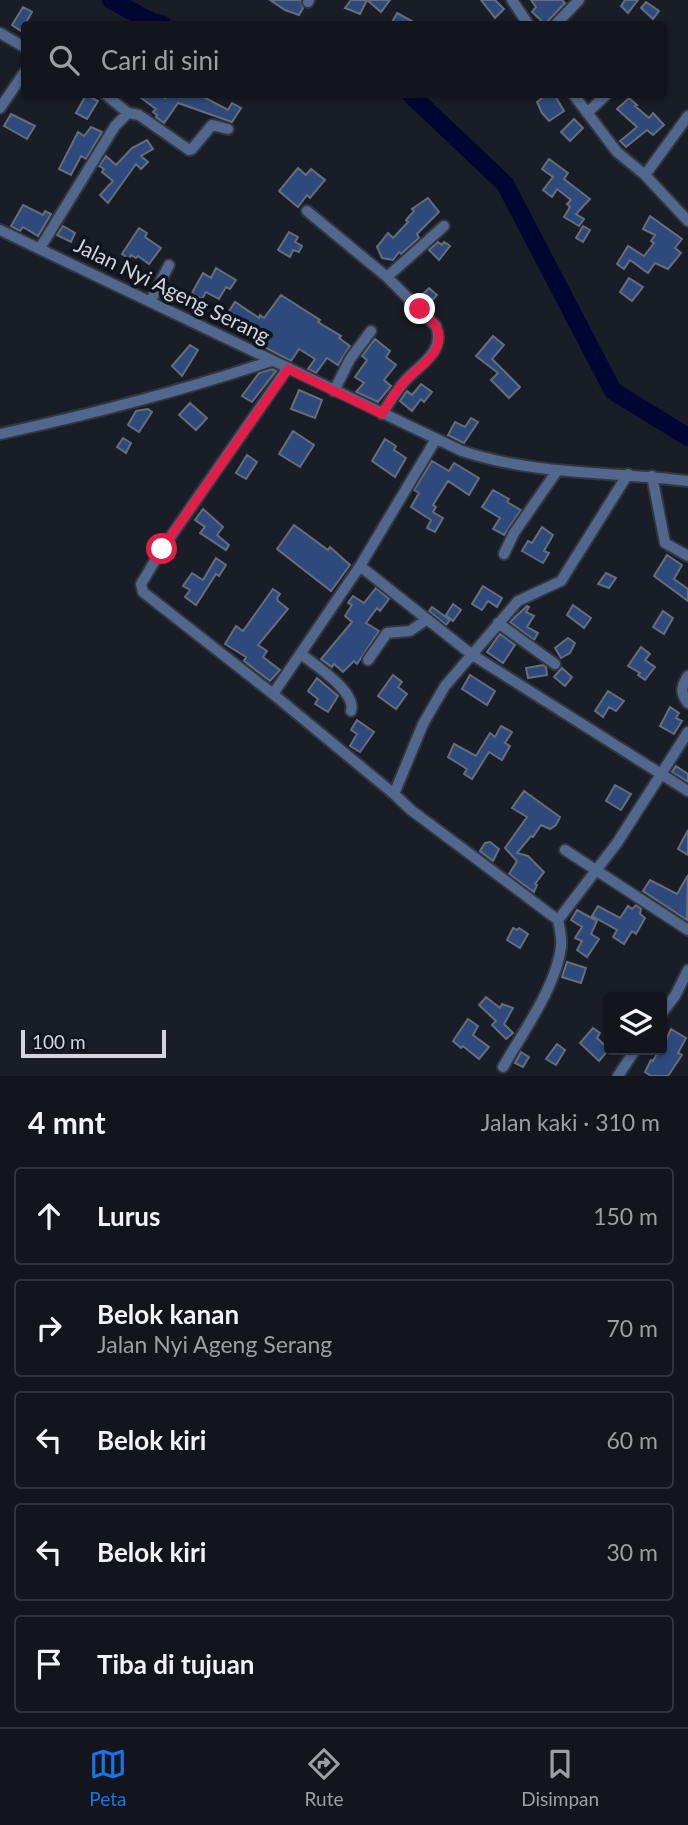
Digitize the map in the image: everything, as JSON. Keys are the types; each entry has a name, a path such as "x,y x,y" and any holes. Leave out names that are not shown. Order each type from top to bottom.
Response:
{"street":[{"path":"512,0 526,21"},
{"path":"559,21 579,0"},
{"path":"0,33 21,45"},
{"path":"0,108 21,77"},
{"path":"111,98 128,113 139,115 189,150 212,125 228,129"},
{"path":"576,98 617,152 645,175 688,221"},
{"path":"587,113 603,98"},
{"path":"40,248 115,126 128,113"},
{"path":"645,175 688,116"},
{"path":"307,211 387,277 436,326 439,334 434,353 405,381 382,414"},
{"path":"387,277 444,226"},
{"name":"Jalan Nyi Ageng Serang","path":"0,230 382,414 485,459 557,471 628,474 688,481"},
{"path":"150,302 169,265"},
{"path":"334,391 350,359 371,331"},
{"path":"0,434 101,412 271,361"},
{"path":"288,369 162,549 141,584 143,592 273,694 411,810 558,920 562,944 559,958 543,997 503,1067"},
{"path":"273,694 360,566 436,439"},
{"path":"505,554 514,533 557,471"},
{"path":"394,793 430,710 471,654 524,597 561,581 628,474"},
{"path":"652,477 665,543 688,556"},
{"path":"360,566 471,654 688,792"},
{"path":"368,660 387,633 410,631 426,620"},
{"path":"498,624 555,664"},
{"path":"301,654 349,695 353,705 351,710"},
{"path":"686,682 682,696 688,703"},
{"path":"558,920 596,871 688,732"},
{"path":"565,850 688,930"},
{"path":"667,1006 688,970"},
{"path":"618,1076 632,1055"}],"building":[{"path":"270,0 301,0 303,8 299,15"},
{"path":"351,0 367,0 360,14 345,8"},
{"path":"367,0 390,0 381,12"},
{"path":"481,0 495,0 504,9 495,18"},
{"path":"531,0 562,0 565,3 548,21 542,21 532,12 536,7"},
{"path":"625,0 638,0 628,13 621,6"},
{"path":"646,2 659,11 653,19 641,8"},
{"path":"23,7 32,12 27,21 21,21 21,31 12,25"},
{"path":"397,13 412,21 393,21"},
{"path":"84,98 98,101 87,119 76,113"},
{"path":"141,98 206,98 228,110 232,103 241,108 232,122 178,103 164,123 153,112 156,109"},
{"path":"542,98 556,98 564,111 549,121 537,102"},
{"path":"629,98 649,118 653,113 664,125 653,135 647,130 626,147 620,141 637,127 617,109"},
{"path":"11,114 35,126 27,139 4,126"},
{"path":"574,119 583,128 570,141 561,132"},
{"path":"91,127 102,132 86,159 81,156 71,175 59,169 78,132 84,136"},
{"path":"147,140 153,149 141,156 148,162 141,169 136,164 108,203 100,195 113,181 99,166 106,156 116,165 132,148"},
{"path":"549,159 568,173 564,179 590,199 576,214 584,219 579,226 564,217 570,207 567,204 571,200 557,189 552,197 543,190 553,177 542,169"},
{"path":"298,168 306,175 311,169 325,180 310,198 307,195 298,207 279,191"},
{"path":"428,198 439,212 417,234 419,238 401,254 399,252 393,260 382,258 377,247 388,233 393,238 408,222 406,220 414,211 412,209"},
{"path":"23,205 43,215 45,211 51,214 38,236 23,227 20,231 11,226"},
{"path":"650,216 682,239 675,248 681,253 668,269 655,263 648,273 630,260 624,269 617,264 628,246 644,256 654,243 651,241 655,235 643,229"},
{"path":"63,226 75,233 71,242 57,235"},
{"path":"583,226 590,230 583,242 576,238"},
{"path":"139,228 147,233 145,237 161,248 149,264 138,256 136,258 131,255 129,259 122,254"},
{"path":"289,232 298,237 295,242 302,246 299,252 293,250 290,257 278,250"},
{"path":"438,242 450,246 439,260 429,250"},
{"path":"216,268 236,280 230,289 226,287 219,299 206,292 202,299 192,293 203,273 211,278"},
{"path":"629,278 643,287 632,301 620,292"},
{"path":"429,288 437,295 427,306 419,298"},
{"path":"281,295 320,320 318,322 341,336 339,338 350,346 338,365 327,358 316,373 308,369 315,359 299,349 291,361 268,349 240,328 237,332 222,322 235,302 259,318 260,315 264,318"},
{"path":"493,336 504,345 492,359 520,387 509,398 491,380 498,373 476,356"},
{"path":"375,339 390,351 386,357 396,365 384,380 391,386 378,402 356,392 364,383 355,377 367,360 362,356"},
{"path":"190,345 198,350 182,376 172,366"},
{"path":"272,369 276,371 252,402 242,396 259,373"},
{"path":"421,384 432,392 424,402 421,399 412,411 400,401 407,391 412,395"},
{"path":"299,390 322,400 315,418 291,409"},
{"path":"190,403 207,418 196,430 179,415"},
{"path":"148,409 152,412 139,432 128,425 136,411"},
{"path":"471,418 478,422 464,443 448,435 455,422 465,427"},
{"path":"293,431 314,445 300,467 279,454"},
{"path":"123,438 131,443 126,453 117,447"},
{"path":"385,439 396,446 394,450 406,458 395,477 372,461"},
{"path":"247,455 257,462 246,479 236,473"},
{"path":"432,461 449,471 454,463 479,478 469,495 448,481 433,505 436,507 433,512 443,518 435,532 427,528 431,520 411,507 419,493 414,490"},
{"path":"493,490 521,510 504,535 493,529 500,518 482,507"},
{"path":"203,509 223,527 217,535 229,545 226,550 200,533 205,527 195,520"},
{"path":"294,525 328,550 330,547 350,565 331,591 277,549"},
{"path":"542,527 553,535 544,551 549,553 543,563 522,551 528,541 532,543"},
{"path":"667,555 682,565 674,579 688,589 688,601 654,576"},
{"path":"216,558 226,565 219,576 216,574 196,605 185,597 190,590 183,586 192,573 203,580"},
{"path":"606,573 616,578 609,588 598,584"},
{"path":"483,586 502,598 497,607 488,601 482,610 472,604"},
{"path":"376,588 389,599 380,611 377,608 366,623 379,631 357,664 354,661 343,672 334,664 332,667 321,659 352,622 345,616 352,605 348,603 353,596 364,603"},
{"path":"273,589 280,594 278,601 288,609 258,645 267,651 263,657 280,670 270,681 244,661 246,657 225,644 236,626 243,631"},
{"path":"453,604 461,610 453,621 446,615"},
{"path":"573,605 591,618 584,628 567,615"},
{"path":"432,607 450,620 446,625 429,611"},
{"path":"529,607 526,612 534,616 527,627 538,633 534,640 510,622"},
{"path":"663,611 673,618 664,634 653,627"},
{"path":"500,634 515,645 503,663 487,652"},
{"path":"568,638 575,643 570,653 561,658 555,648"},
{"path":"641,647 650,654 645,660 655,667 645,680 638,675 640,673 628,666"},
{"path":"543,665 547,675 528,678 526,668"},
{"path":"562,668 572,677 565,686 554,677"},
{"path":"393,675 402,682 398,687 407,694 396,709 378,696"},
{"path":"470,675 495,691 487,705 462,689"},
{"path":"317,678 338,696 328,712 315,704 318,699 308,691"},
{"path":"608,691 624,701 616,711 609,707 603,717 595,711"},
{"path":"670,707 679,713 676,718 682,721 674,734 660,726"},
{"path":"357,720 374,732 360,752 350,746 357,734 351,730"},
{"path":"501,726 512,732 505,743 510,746 502,760 489,752 472,779 464,774 467,769 448,757 454,744 476,756 490,733 495,737"},
{"path":"676,766 688,774 688,782 672,772"},
{"path":"615,785 631,794 621,810 606,801"},
{"path":"524,791 560,817 550,829 541,825 517,853 528,856 544,872 535,884 537,885 534,892 509,874 517,861 505,848 527,817 512,808"},
{"path":"688,830 688,855 678,849"},
{"path":"490,842 499,849 493,861 480,851 485,843"},
{"path":"688,875 687,920 643,891 650,880 677,894"},
{"path":"636,905 645,918 636,934 632,931 624,944 613,937 617,930 592,916 598,906 620,918 628,906 632,909"},
{"path":"577,910 597,921 591,934 599,939 587,957 577,950 582,941 575,938 582,927 571,920"},
{"path":"513,928 519,928 528,934 520,948 507,940"},
{"path":"567,962 586,968 581,983 562,977"},
{"path":"486,997 500,1008 502,1004 513,1008 504,1024 513,1033 506,1039 492,1025 496,1021 479,1005"},
{"path":"468,1019 478,1026 473,1035 489,1047 479,1059 453,1041"},
{"path":"593,1028 600,1033 597,1038 604,1044 604,1055 599,1061 580,1043"},
{"path":"671,1029 686,1038 678,1053 682,1055 668,1076 651,1076 645,1072 656,1055 667,1055 667,1038"},
{"path":"557,1044 565,1050 556,1065 546,1059"},
{"path":"521,1052 529,1057 523,1067 515,1063"}],"waterway":[{"path":"111,0 150,21"},
{"path":"414,98 505,184 613,391 688,437"}],"route":[{"path":"162,549 288,369 382,414 405,381 434,353 438,343 436,326 420,309"}]}
